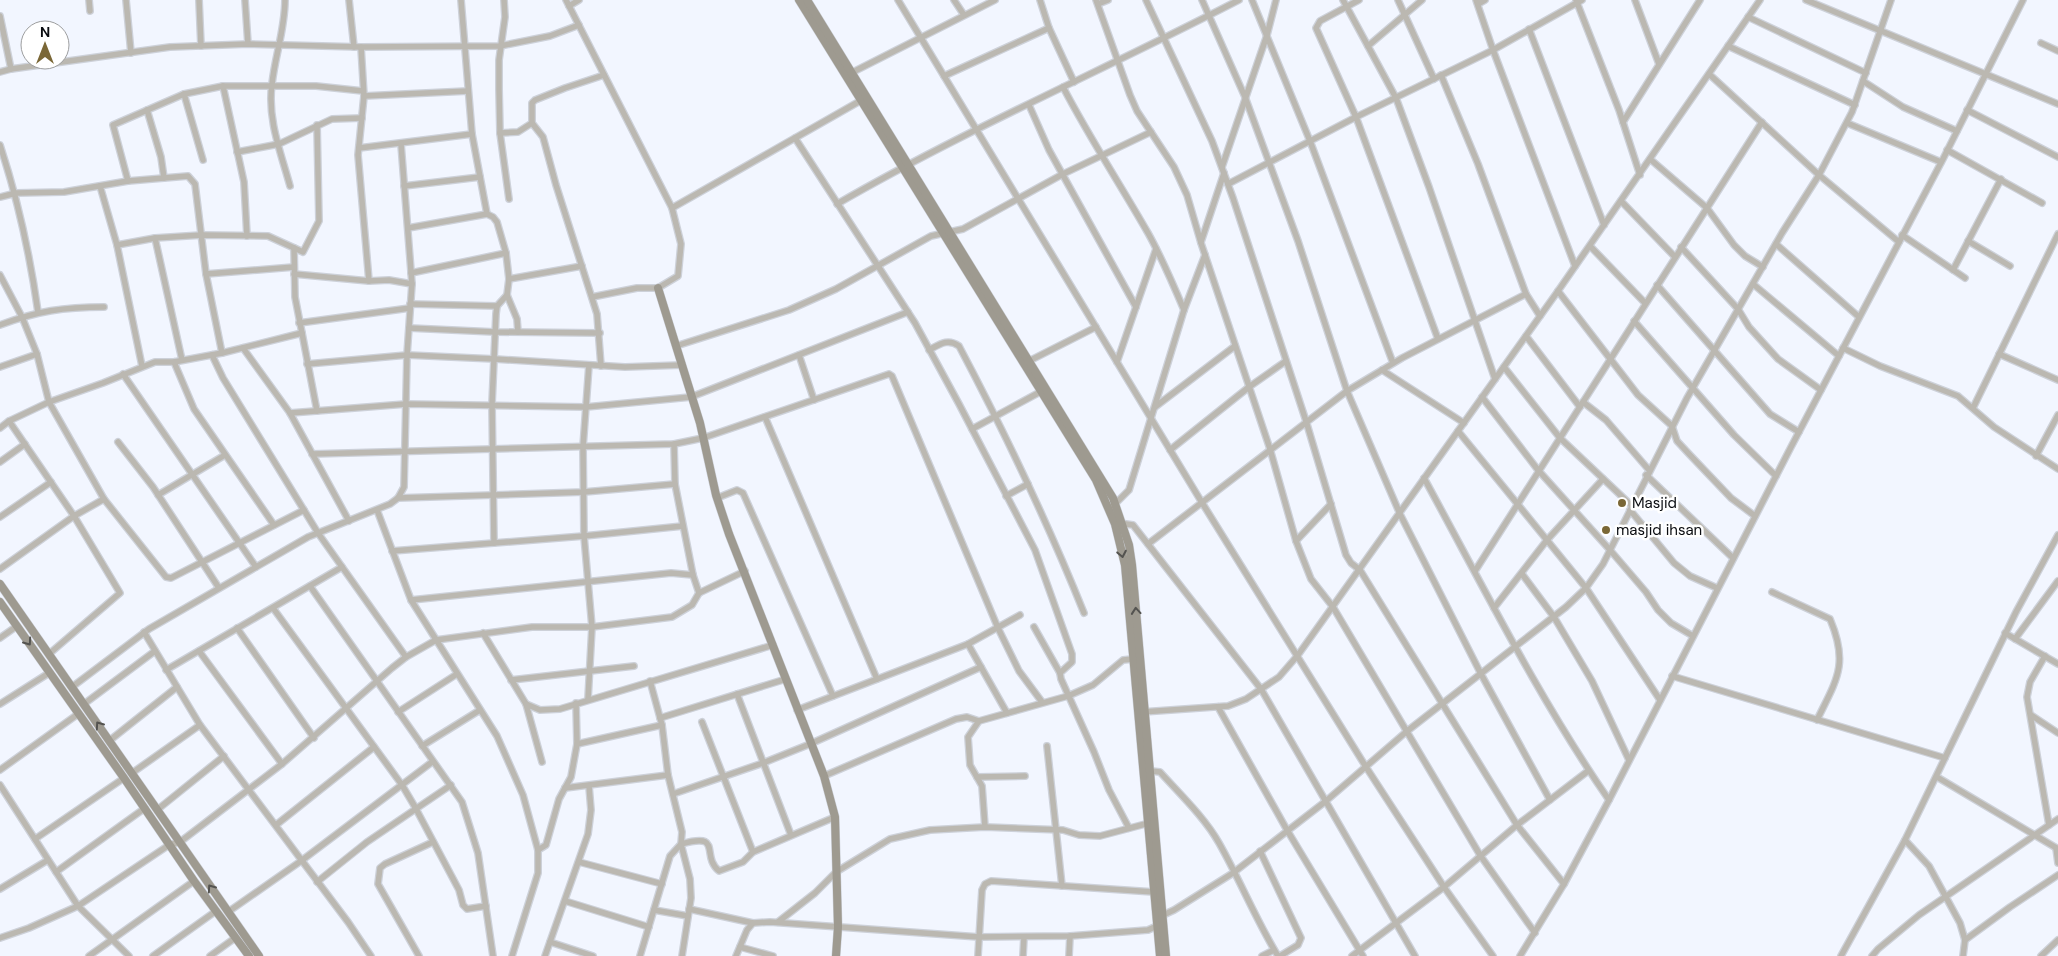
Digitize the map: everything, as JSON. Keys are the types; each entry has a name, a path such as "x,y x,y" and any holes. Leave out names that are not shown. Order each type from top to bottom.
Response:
{"main road":[{"path":"798,0 860,101 904,165"},
{"path":"807,0 904,165 1026,362 1102,477 1112,507 1129,545 1132,565 1154,892 1166,956"},
{"path":"658,288 682,365 703,438 717,498 729,534 824,776 835,817 838,927 836,956"},
{"path":"1026,362 1040,392 1112,507"},
{"path":"1119,523 1125,566 1133,659 1151,771 1160,921 1160,956"},
{"path":"0,584 259,956"},
{"path":"0,602 194,881 249,956"}],"street":[{"path":"89,0 90,11"},
{"path":"126,0 131,52"},
{"path":"199,0 201,46"},
{"path":"245,0 248,44"},
{"path":"285,0 280,45 271,85 272,119 290,186"},
{"path":"349,0 358,47 363,93 359,148 369,280"},
{"path":"461,0 472,134 487,214"},
{"path":"504,0 505,17 499,60 500,133 509,199"},
{"path":"579,0 568,3 672,208 681,244 678,276 658,288 638,288 592,297"},
{"path":"898,0 1201,501 1366,767 1444,887 1493,956"},
{"path":"954,0 964,16"},
{"path":"850,73 995,0"},
{"path":"1040,0 1049,28 1074,82"},
{"path":"1108,0 1097,2 1137,111 1174,167 1187,195 1205,255 1270,449 1296,542 1311,578 1333,607 1480,856 1535,933"},
{"path":"1146,0 1212,141 1223,170 1306,421 1346,555 1351,563 1360,570 1517,825 1564,884"},
{"path":"1202,0 1245,97 1298,241 1347,391 1400,514 1481,674 1550,800"},
{"path":"837,204 904,165 1164,39 1239,0"},
{"path":"1252,0 1310,141 1393,363"},
{"path":"1201,242 1245,97 1268,35 1276,0"},
{"path":"1343,0 1396,98 1476,319 1495,379"},
{"path":"1359,0 1348,8 1320,21 1316,28 1356,117 1438,339"},
{"path":"1398,0 1434,79"},
{"path":"1368,46 1422,0"},
{"path":"1485,0 1477,2 1493,50 1575,266"},
{"path":"1635,0 1659,64"},
{"path":"1691,0 1694,9"},
{"path":"1623,122 1700,0"},
{"path":"1806,0 2058,104"},
{"path":"689,909 753,923 778,922 979,937 1070,936 1148,930 1233,873 1326,801 1406,732 1554,617 1586,588 1603,564 1692,389 1776,244 1819,175 1846,123 1864,81 1891,0"},
{"path":"1520,956 1564,884 1609,800 1717,588 1941,162 2023,0"},
{"path":"1228,184 1356,117 1493,50 1578,1 1623,122 1640,174"},
{"path":"1142,712 1228,706 1246,699 1279,677 1298,655 1360,570 1590,246 1757,2"},
{"path":"0,16 11,69"},
{"path":"1748,17 1866,73"},
{"path":"0,72 170,47 248,44 358,47 500,46 550,36 580,26"},
{"path":"944,76 1049,28"},
{"path":"1529,29 1604,226"},
{"path":"2041,43 2058,51"},
{"path":"1728,46 1855,105"},
{"path":"1709,74 1819,175 1899,242"},
{"path":"601,366 598,314 556,185 543,137 532,124 532,103 564,88 604,75"},
{"path":"1441,76 1478,164 1526,294 1540,316"},
{"path":"1864,81 1903,107 1957,131"},
{"path":"128,181 113,125 184,94 223,86 271,85 316,86 363,93 468,91"},
{"path":"223,86 244,182 247,236"},
{"path":"1063,87 1087,133 1102,154 1156,249 1184,310"},
{"path":"184,94 203,160"},
{"path":"672,208 860,101"},
{"path":"1029,104 1049,150 1136,307"},
{"path":"147,110 161,157 164,178"},
{"path":"1967,110 2058,157"},
{"path":"237,152 279,144 332,119 362,118"},
{"path":"1474,571 1762,122"},
{"path":"1846,123 1941,162"},
{"path":"500,133 518,132 532,124"},
{"path":"118,245 154,238 202,235 268,236 303,252 319,222 317,125"},
{"path":"676,346 789,310 836,288 931,236 963,229 1063,174 1152,132"},
{"path":"359,148 472,134"},
{"path":"796,138 908,312 1035,550 1066,637 1072,662 1060,673"},
{"path":"72,687 144,632 219,588 318,533 377,510 398,498 404,487 407,355 412,284 401,144"},
{"path":"0,145 2,159 16,193 30,254 38,312"},
{"path":"1947,150 2001,178 2042,203"},
{"path":"1650,159 1707,208 1734,245 1745,256 1763,267"},
{"path":"0,197 16,193 64,192 128,181 188,176 195,184 206,274 222,353"},
{"path":"404,186 480,176"},
{"path":"1953,270 2001,178"},
{"path":"100,186 118,245 142,366"},
{"path":"1621,201 1675,257"},
{"path":"408,228 487,214 493,217 497,222 506,253 509,278 507,295 517,319 518,332"},
{"path":"1973,408 2058,234"},
{"path":"1902,235 1965,278"},
{"path":"154,238 182,360"},
{"path":"1968,242 2010,266"},
{"path":"1776,244 1859,317"},
{"path":"1590,246 1645,303"},
{"path":"294,248 294,274 299,323 317,411"},
{"path":"1681,248 1738,309 1749,327 1778,359 1821,390"},
{"path":"1117,362 1156,249"},
{"path":"411,273 506,253"},
{"path":"1112,507 1129,490 1184,310 1205,255"},
{"path":"509,278 582,266"},
{"path":"206,274 294,267"},
{"path":"294,274 389,280 412,284"},
{"path":"0,275 22,317 37,354 49,402 104,498 166,577 171,578 304,510"},
{"path":"1753,284 1839,356"},
{"path":"1656,285 1770,414 1799,432"},
{"path":"1558,291 1609,360 1638,395 1672,426 1677,441 1731,498 1755,516"},
{"path":"1148,544 1201,501 1347,391 1393,363 1526,294"},
{"path":"494,543 492,404 495,332 498,306 507,295"},
{"path":"299,323 410,306 498,306"},
{"path":"0,325 38,312 74,307 104,307"},
{"path":"290,413 406,404 586,407 691,397 908,312"},
{"path":"1634,321 1734,436 1776,476"},
{"path":"1026,362 1096,327"},
{"path":"409,328 495,332 600,333"},
{"path":"0,428 9,421 49,402 103,383 142,366 155,362 174,362 222,353 302,333"},
{"path":"1526,336 1581,405 1606,420 1648,473 1733,558"},
{"path":"929,350 946,342 953,342 959,346 1028,484 1084,612"},
{"path":"1155,406 1235,346"},
{"path":"243,348 290,413 349,521"},
{"path":"1843,348 1880,366 1958,396 1994,427 2058,469"},
{"path":"0,367 37,354"},
{"path":"1999,354 2058,380"},
{"path":"212,355 223,378 318,533 406,657"},
{"path":"307,364 407,355 495,358 625,367 682,365"},
{"path":"799,355 814,400"},
{"path":"1170,450 1249,386 1286,361"},
{"path":"174,362 194,409 274,525"},
{"path":"588,699 592,627 584,536 583,447 589,365"},
{"path":"1504,367 1560,438 1631,508 1674,563 1690,576 1717,588"},
{"path":"1382,370 1464,423"},
{"path":"123,374 256,567"},
{"path":"312,454 674,444 703,438 889,374 892,376 998,628 1019,671 1042,702"},
{"path":"972,429 1040,392"},
{"path":"1482,397 1538,470 1610,550 1646,592 1658,610 1672,623 1693,636"},
{"path":"2036,456 2058,415"},
{"path":"765,417 878,679"},
{"path":"9,421 74,516 120,593 49,654"},
{"path":"1458,431 1586,588 1660,700"},
{"path":"118,442 158,495 219,588"},
{"path":"0,462 25,444"},
{"path":"674,444 675,484 693,575 699,593"},
{"path":"158,495 225,455"},
{"path":"1424,478 1516,647 1588,771 1609,800"},
{"path":"1494,608 1548,540 1603,479"},
{"path":"0,516 51,482"},
{"path":"398,498 584,492 675,484"},
{"path":"1006,496 1028,484"},
{"path":"717,498 737,490 743,493 833,696"},
{"path":"0,569 74,516 104,498"},
{"path":"1296,542 1331,504"},
{"path":"377,510 411,600 497,736 523,795 538,850 538,873 512,956"},
{"path":"1119,523 1133,525 1261,689 1415,956"},
{"path":"392,551 683,526"},
{"path":"1841,956 1905,840 2005,633 2058,535"},
{"path":"166,670 342,567"},
{"path":"0,938 29,928 78,906 169,845 180,842 250,790 314,738 406,657 436,640 532,627 592,627 672,616 692,605 699,593 745,572"},
{"path":"411,600 671,573 693,575"},
{"path":"1522,574 1554,617 1592,680 1629,760"},
{"path":"2015,639 2058,581"},
{"path":"310,586 432,762 462,802 478,853 493,956"},
{"path":"1772,592 1830,619 1838,638 1841,659 1838,676 1818,720"},
{"path":"273,608 402,785 458,890 462,905 467,909 486,906"},
{"path":"797,710 968,644 1020,615"},
{"path":"0,638 17,626"},
{"path":"1034,627 1060,673 1068,696 1109,790 1129,828"},
{"path":"237,628 314,738"},
{"path":"144,632 200,725 276,824 371,956"},
{"path":"2005,633 2058,664"},
{"path":"483,634 526,704 542,762"},
{"path":"968,644 1007,713"},
{"path":"526,704 540,710 560,708 774,645"},
{"path":"84,704 155,651"},
{"path":"199,651 282,764"},
{"path":"2044,656 2030,682 2027,697 2049,825"},
{"path":"824,776 956,719 967,717 979,721 1068,696 1093,685 1123,660 1133,659"},
{"path":"511,680 590,669 634,666"},
{"path":"673,794 763,763 810,744 981,667"},
{"path":"0,704 50,672"},
{"path":"398,712 457,674"},
{"path":"1672,676 1945,758"},
{"path":"660,718 786,679"},
{"path":"650,681 662,725 668,775 682,832 681,844 690,879 689,909 682,956"},
{"path":"109,741 177,686"},
{"path":"737,694 791,836"},
{"path":"538,850 546,845 559,799 571,777 576,744 576,703"},
{"path":"1218,706 1287,830 1363,956"},
{"path":"422,746 480,710"},
{"path":"0,770 78,714"},
{"path":"2031,715 2058,733"},
{"path":"979,721 968,737 970,765 982,786 985,827"},
{"path":"702,722 753,852"},
{"path":"132,773 200,725"},
{"path":"576,744 662,725"},
{"path":"1047,746 1062,886"},
{"path":"276,824 374,747"},
{"path":"156,810 224,756"},
{"path":"228,912 301,861 432,762"},
{"path":"1151,771 1160,772 1188,803 1218,842 1274,950 1279,956 1298,945 1301,938 1260,851"},
{"path":"1352,956 1444,887 1517,825 1588,771"},
{"path":"565,788 668,775"},
{"path":"977,777 1025,776"},
{"path":"1936,777 2057,849 2058,863"},
{"path":"35,839 124,778"},
{"path":"0,785 78,906 129,956"},
{"path":"317,882 415,807 451,785"},
{"path":"545,956 588,834 591,810 589,786"},
{"path":"56,872 145,808"},
{"path":"640,956 670,856 681,844 698,839 703,840 708,845 715,868 718,871 743,862 753,852 835,817"},
{"path":"1872,956 1919,915 2058,819"},
{"path":"778,922 815,893 836,872 890,839 930,830 985,827 1055,830 1079,835 1100,836 1149,823"},
{"path":"1905,840 1929,866 1960,923 1965,940 1963,956"},
{"path":"420,956 378,884 378,878 380,868 385,864 433,842"},
{"path":"0,889 48,860"},
{"path":"579,862 662,884"},
{"path":"1965,940 2058,875"},
{"path":"89,956 194,881"},
{"path":"978,956 982,890 985,884 991,881 1154,892"},
{"path":"565,901 649,927"},
{"path":"654,910 688,916"},
{"path":"154,956 216,911"},
{"path":"736,956 747,930 753,923"},
{"path":"1069,956 1070,936"},
{"path":"1023,956 1024,937"},
{"path":"210,956 235,938"},
{"path":"2040,956 2058,940"},
{"path":"550,942 594,956"},
{"path":"740,947 773,956"},
{"path":"1262,956 1274,950"}],"place":[{"name":"Masjid","path":"1622,503"},
{"name":"masjid ihsan","path":"1606,530"}]}
